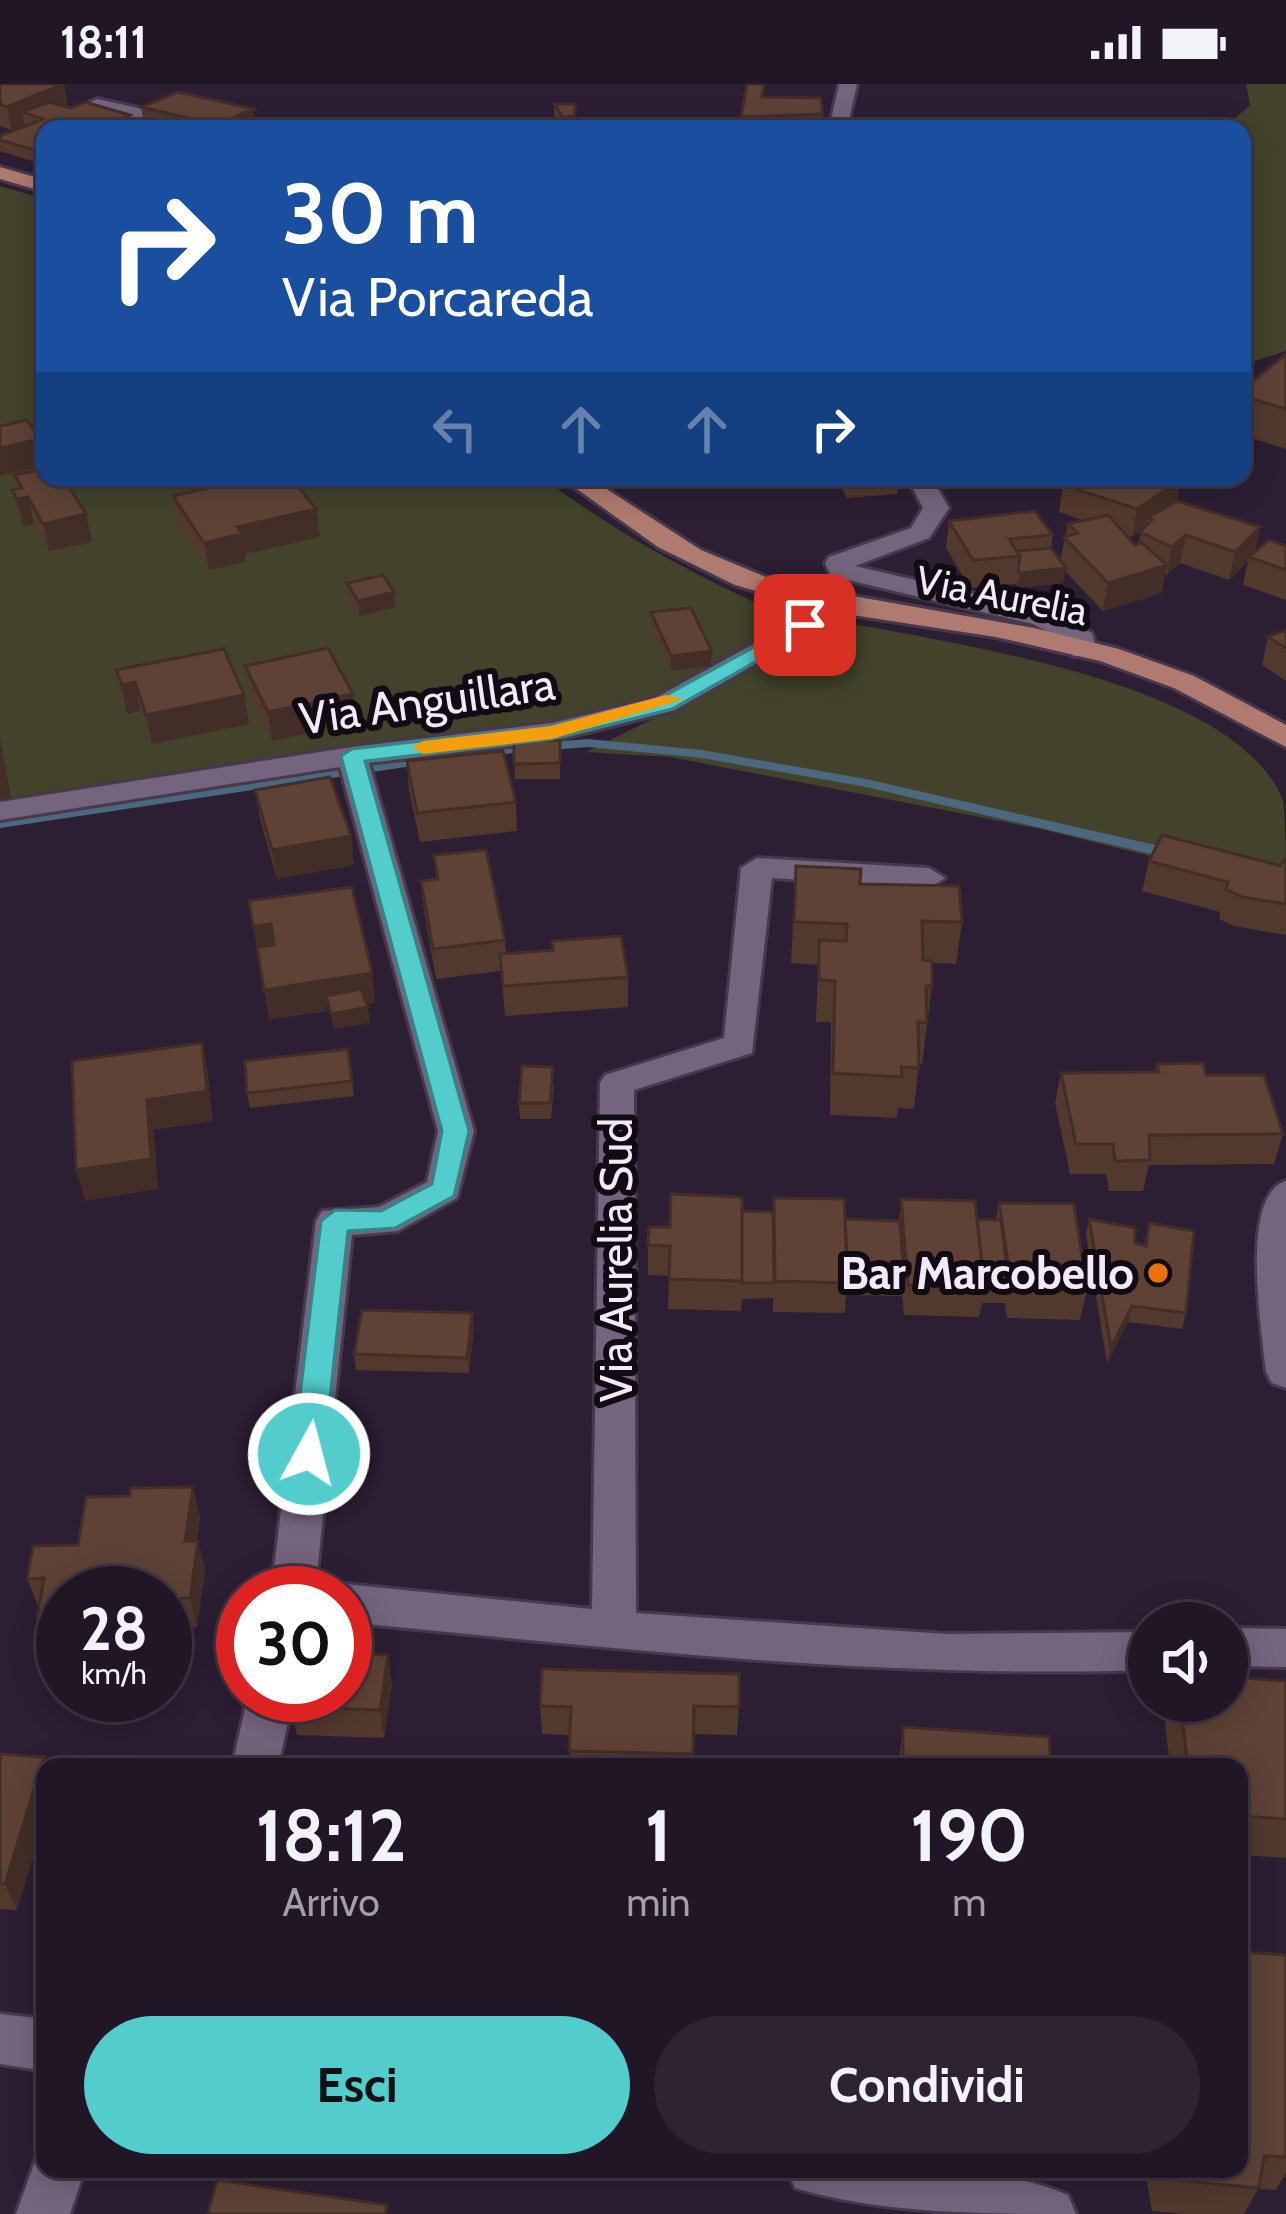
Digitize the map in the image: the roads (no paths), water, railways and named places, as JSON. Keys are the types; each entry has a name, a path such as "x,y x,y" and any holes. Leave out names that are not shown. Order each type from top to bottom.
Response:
{"main road":[{"path":"0,173 36,183"},
{"name":"Via Aurelia","path":"584,486 616,511 710,564 773,590 1004,631 1083,650 1189,685 1286,738"}],"street":[{"path":"840,120 848,84"},
{"path":"66,118 97,105 150,116"},
{"path":"924,486 936,508 920,533 838,563 840,570 1042,618 1071,628 1082,639 1083,650"},
{"name":"Via Anguillara","path":"0,811 357,770 552,732 665,704 841,604"},
{"path":"296,1566 335,1221 385,1221 444,1189 456,1131 357,770"},
{"name":"Via Aurelia Sud","path":"614,1628 617,1083 740,1045 757,868 929,878"},
{"path":"1286,1194 1280,1203 1277,1292 1286,1372"},
{"path":"372,1606 859,1654 1014,1658 1128,1652"},
{"path":"1248,1647 1286,1648"},
{"path":"257,1758 265,1722"},
{"path":"0,2039 36,2043"},
{"path":"44,2214 55,2178"},
{"path":"861,2178 1049,2214"}],"waterway":[{"path":"0,823 479,752 588,743 702,754 866,783 1177,855"}],"place":[{"name":"Bar Marcobello","path":"1158,1273"}]}
